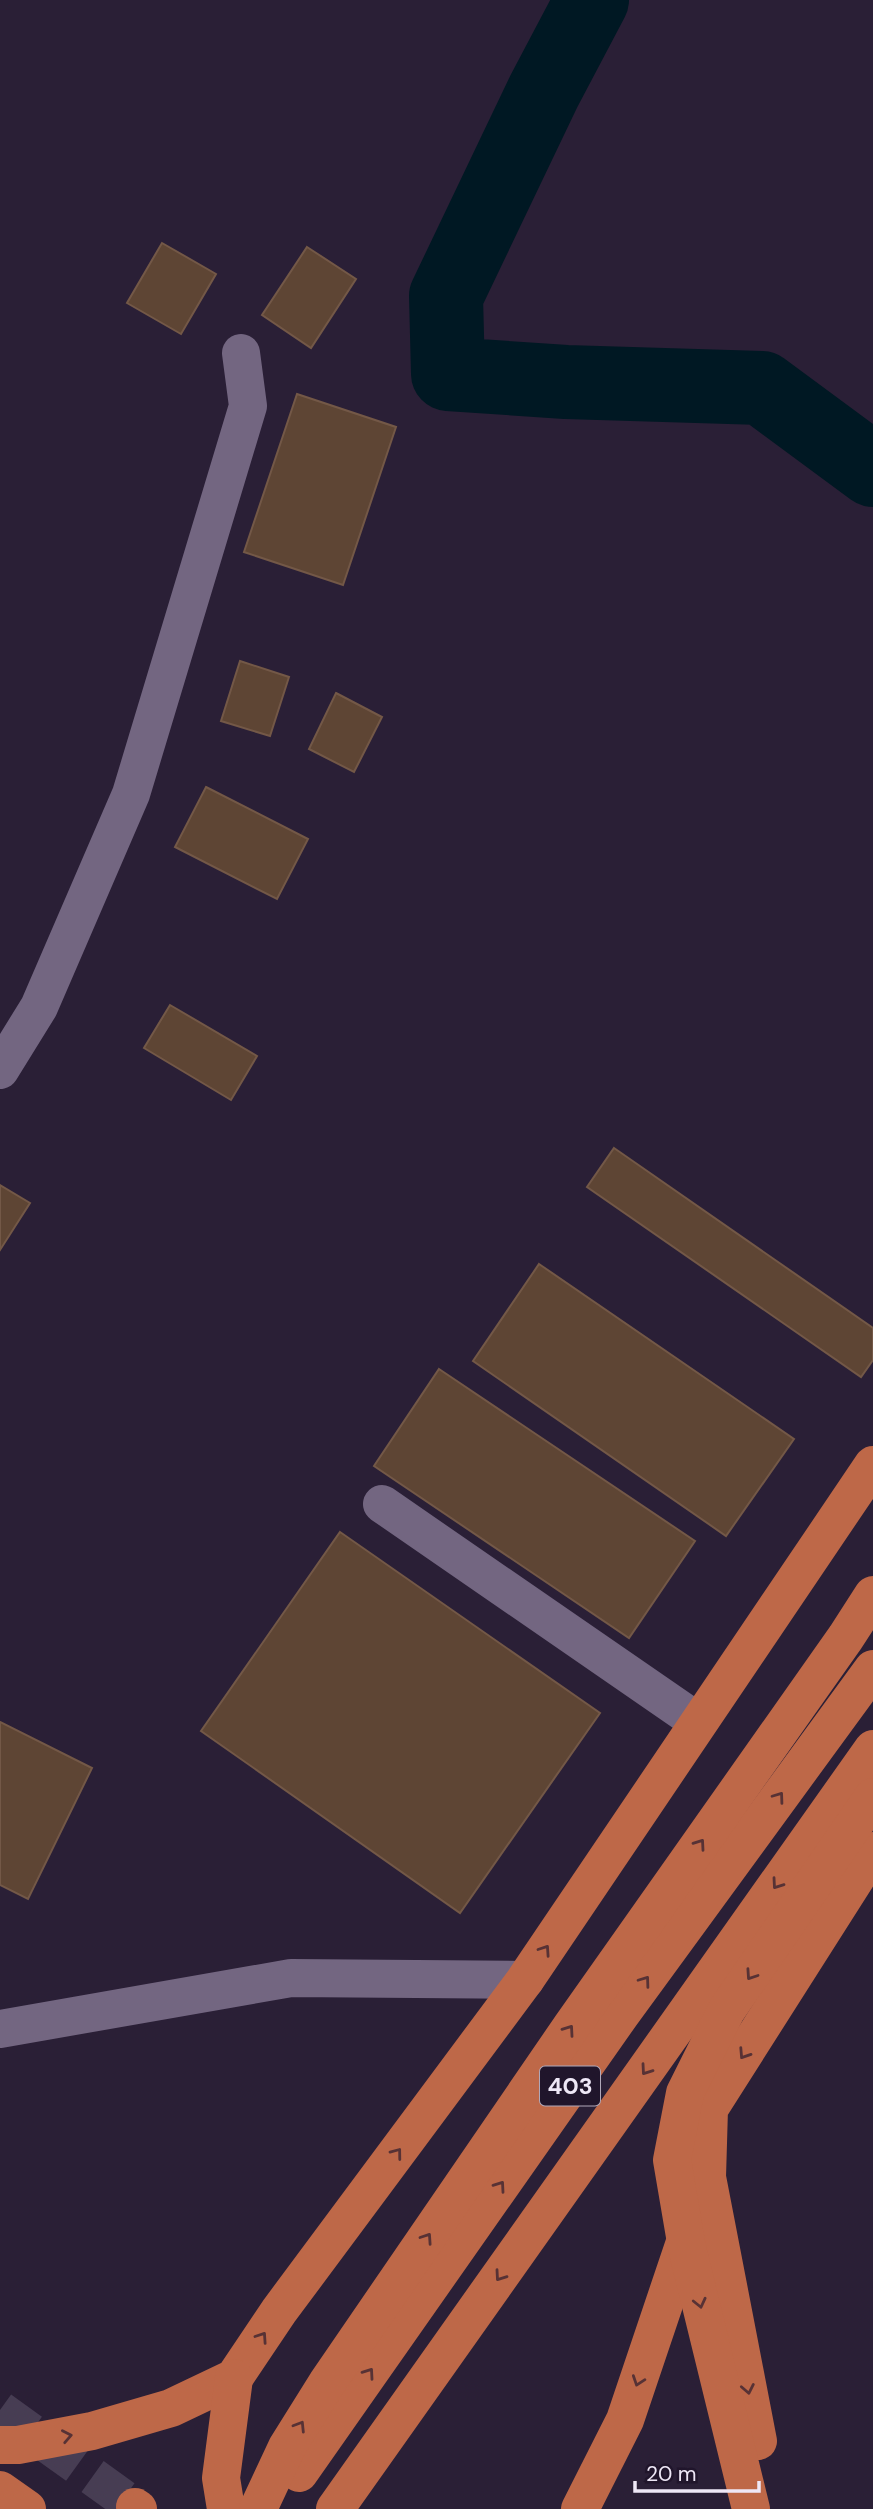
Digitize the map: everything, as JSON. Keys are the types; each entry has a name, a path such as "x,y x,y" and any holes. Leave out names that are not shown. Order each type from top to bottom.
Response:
{"highway":[{"path":"226,2509 220,2478 234,2378 279,2311 524,1980 873,1465"},
{"path":"258,2509 287,2446 327,2383 570,2027 873,1595"},
{"name":"403","path":"274,2509 621,2014 873,1669"},
{"name":"403","path":"335,2509 873,1749"},
{"path":"751,2509 687,2249 672,2160 685,2094 726,2011 873,1797"},
{"path":"771,2509 707,2177 709,2109 873,1852"},
{"path":"580,2509 625,2420 707,2177"},
{"path":"0,2445 18,2445 92,2431 171,2408 234,2378"},
{"path":"0,2490 27,2509"}],"street":[{"path":"0,1070 39,1007 131,794 248,406 241,353"},
{"path":"382,1504 698,1722"},
{"path":"0,2029 291,1978 524,1980"}],"building":[{"path":"162,243 216,274 181,334 127,303"},
{"path":"307,247 356,279 311,348 262,315"},
{"path":"297,394 396,427 343,585 244,552"},
{"path":"240,661 289,677 270,736 221,721"},
{"path":"336,693 382,717 354,772 309,749"},
{"path":"206,787 308,839 277,899 175,847"},
{"path":"170,1005 257,1056 231,1100 144,1048"},
{"path":"614,1148 873,1328 873,1360 861,1377 587,1187"},
{"path":"0,1185 30,1203 0,1250"},
{"path":"539,1264 794,1439 726,1536 473,1361"},
{"path":"439,1369 695,1541 629,1638 374,1466"},
{"path":"340,1532 600,1713 460,1913 201,1731"},
{"path":"0,1722 92,1768 28,1899 0,1885"}],"waterway":[{"path":"592,0 544,91 446,296 448,374 566,382 762,388 873,470"}],"tunnel":[{"path":"0,2410 135,2507"}]}
